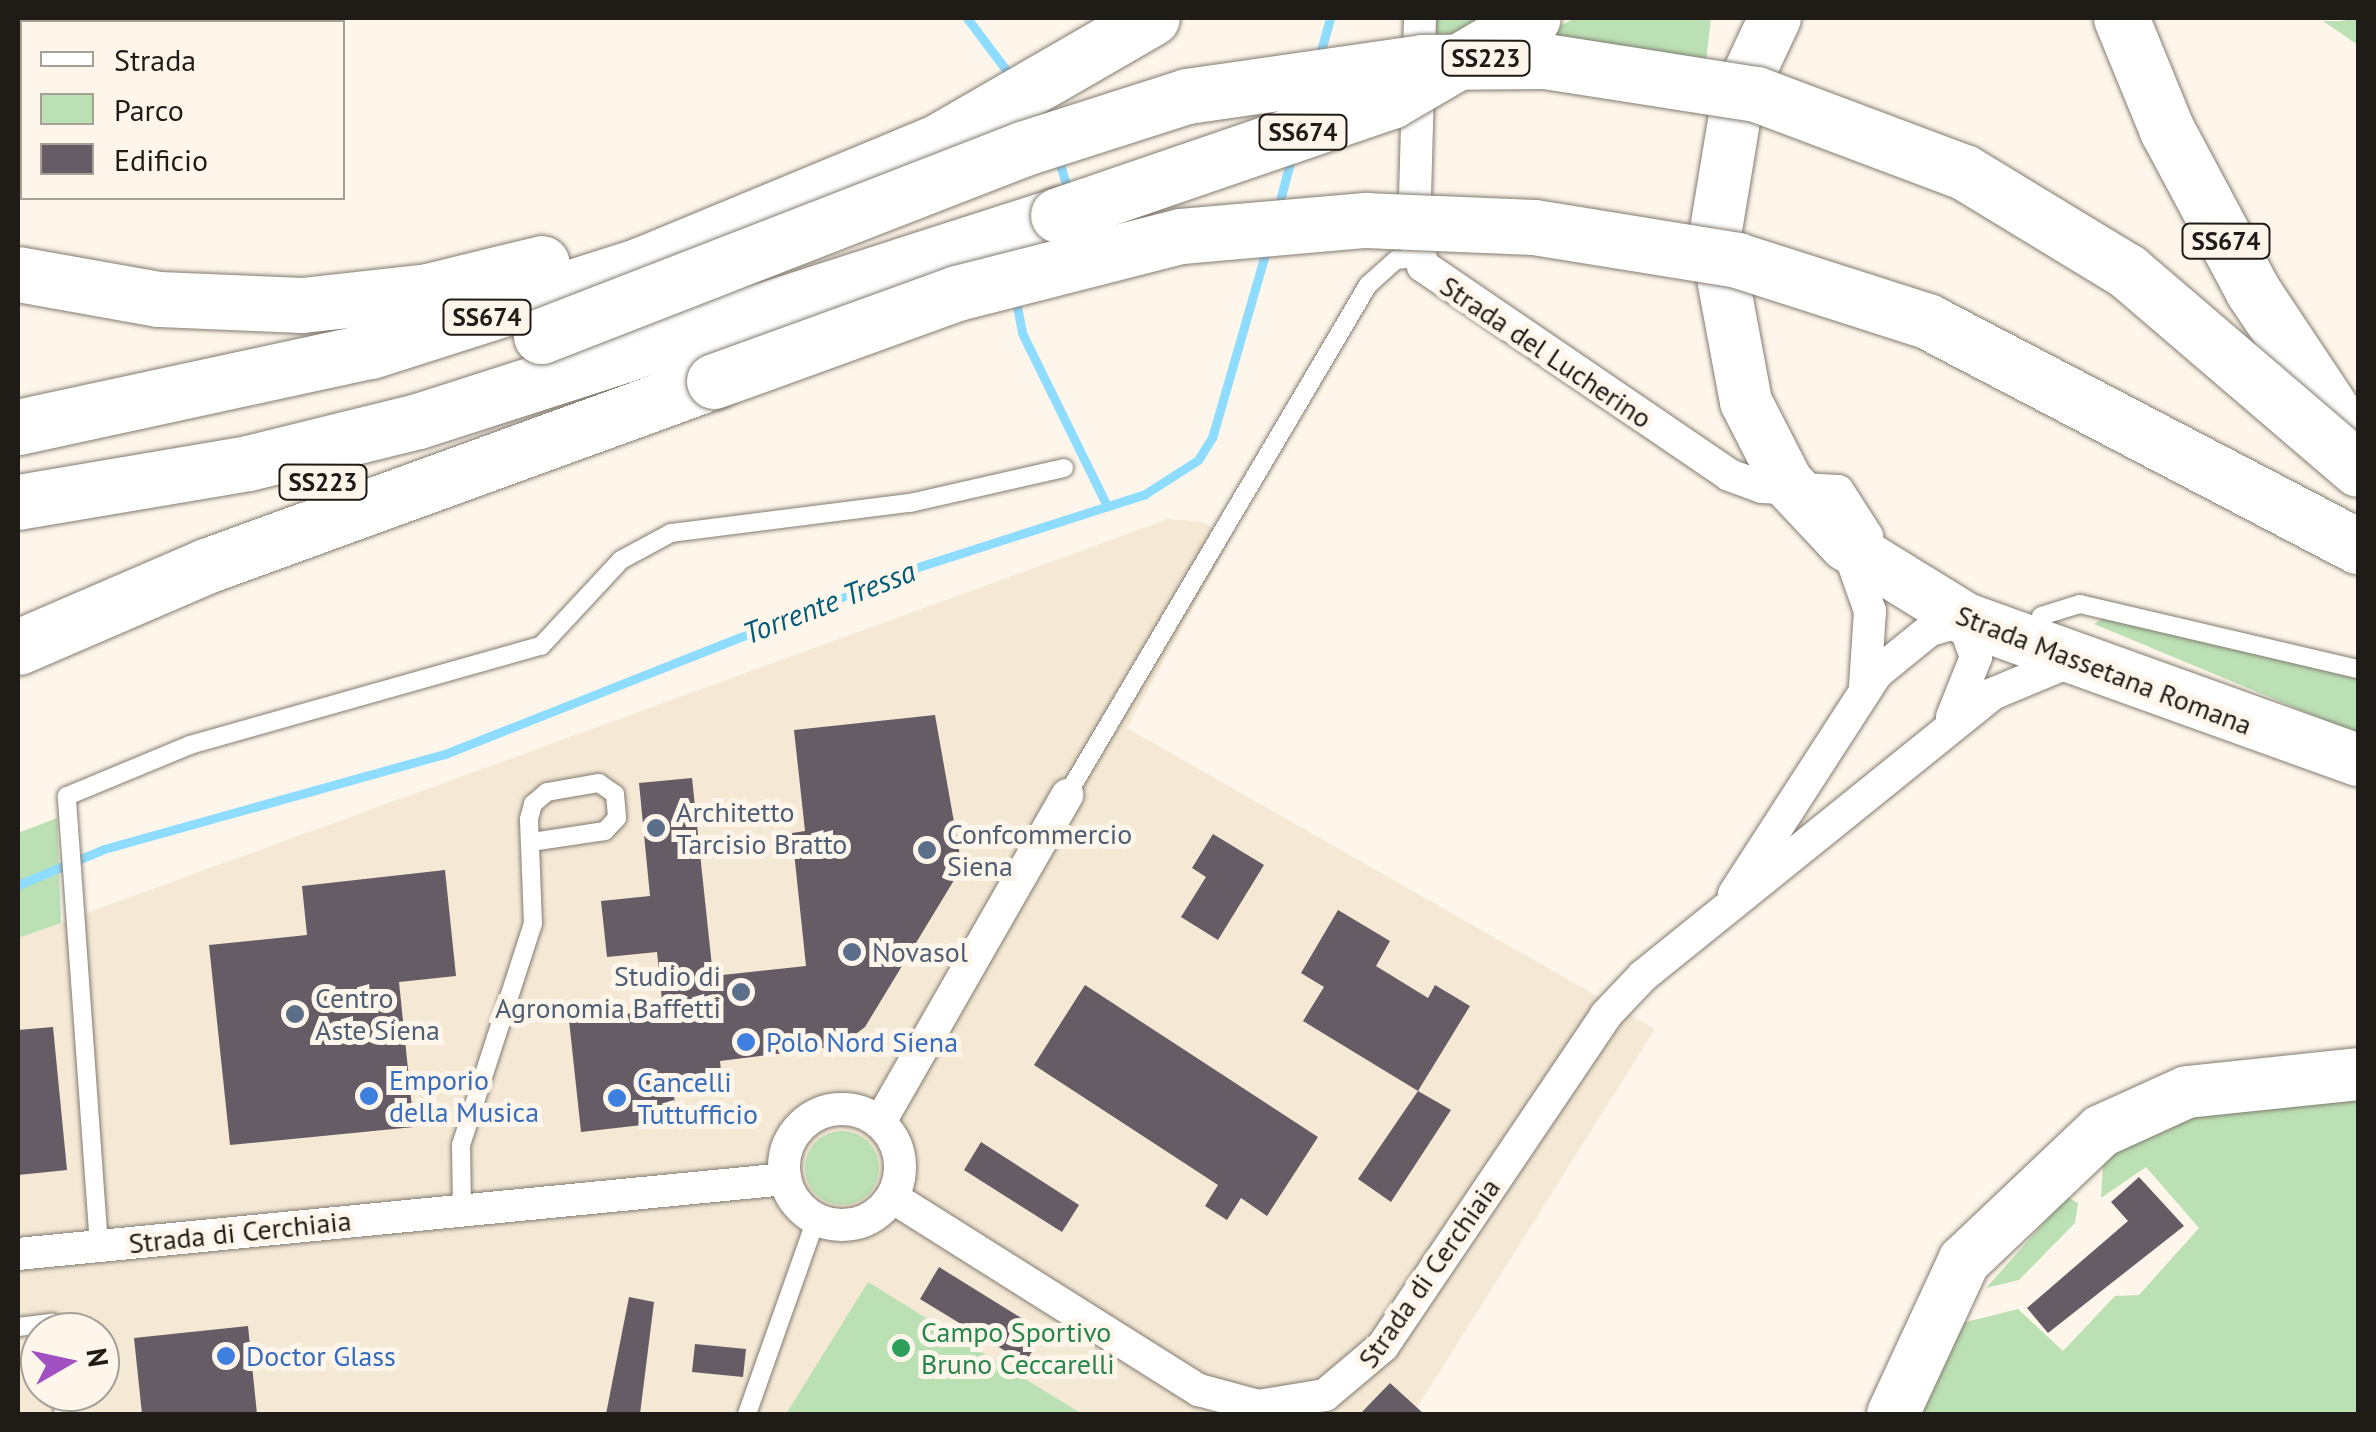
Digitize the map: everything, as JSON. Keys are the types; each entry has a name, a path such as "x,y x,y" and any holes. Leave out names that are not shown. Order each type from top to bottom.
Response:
{"highway":[{"name":"SS674","path":"18,274 202,304 302,306 428,291 752,200 934,134 1124,18"},
{"name":"SS674","path":"18,427 274,376 475,321 640,265 934,134 1152,18"},
{"name":"SS674","path":"18,502 248,463 436,416 1058,215 1391,101 1533,18"},
{"name":"SS674","path":"2122,18 2188,170 2358,448"},
{"name":"SS223","path":"18,461 364,392 541,336 1025,148 1187,96 1422,62 1528,60 1756,94 1964,172 2127,272 2358,469"},
{"path":"2188,170 2358,422"},
{"name":"SS223","path":"18,533 176,511 624,414 957,293 1181,236 1365,220 1534,227 1737,260 1927,321 2358,546"},
{"path":"18,647 206,566 624,414"}],"main road":[{"name":"Strada Massetana Romana","path":"1775,18 1738,97 1718,190 1717,272 1752,421 1790,461 1846,546 1966,619 2070,662 2358,757"},
{"name":"Strada Massetana Romana","path":"1790,461 1919,554 2041,616 2207,684 2358,757"},
{"path":"1893,1414 1964,1261 2101,1132 2187,1092 2358,1074"}],"street":[{"name":"Strada del Lucherino","path":"1420,18 1418,258 1729,475 1762,487 1790,461"},
{"path":"1838,492 1856,528 1966,619"},
{"name":"Strada di Cerchiaia","path":"1846,546 1870,611 1865,687"},
{"name":"Strada di Cerchiaia","path":"1727,906 1865,687 1930,630 1966,619 1999,617 2187,687 2207,684"},
{"name":"Strada di Cerchiaia","path":"1942,734 1973,680 1966,619"},
{"name":"Strada di Cerchiaia","path":"892,1197 1199,1390 1248,1405 1316,1399 1355,1378 1383,1346 1606,1015 1727,906 2002,686 2070,662"},
{"path":"880,1122 1067,796"},
{"path":"846,1108 880,1122 898,1150 892,1197 858,1223 816,1219 784,1178 788,1145 811,1117 846,1108"},
{"name":"Strada di Cerchiaia","path":"18,1254 784,1178"}],"lane":[{"path":"1067,796 1368,285 1396,260 1418,258"},
{"path":"99,1246 67,796 190,745 542,646 621,560 671,533 910,504 1064,468"},
{"path":"2041,616 2080,604 2358,668"},
{"path":"462,1209 460,1146 533,924 531,842 533,804 547,792 599,783 616,794 616,818 605,831 531,842"},
{"path":"747,1414 816,1219"}],"shaded area":[{"path":"1168,519 1203,522 1230,540 1127,728 1655,1029 1413,1414 18,1414 18,938"}],"green space":[{"path":"1435,18 1506,18 1434,43"},
{"path":"1575,18 1711,18 1706,61 1519,48"},
{"path":"2358,18 2358,45 2323,21 2341,21"},
{"path":"2105,617 2358,679 2358,734 2094,624"},
{"path":"57,818 61,923 18,938 18,833"},
{"path":"2358,1091 2358,1414 1922,1414 1958,1324 2018,1309 2063,1351 2115,1296 2139,1295 2199,1228 2146,1167 2101,1198 2103,1163 2139,1134 2175,1117"},
{"path":"842,1131 856,1133 868,1142 877,1154 877,1182 868,1194 856,1203 842,1205 828,1203 816,1194 807,1182 805,1168 807,1154 816,1142 828,1133"},
{"path":"2067,1197 2078,1203 2075,1223 2019,1280 1986,1288"},
{"name":"Campo Sportivo Bruno Ceccarelli","path":"868,1282 1082,1414 786,1414"}],"building":[{"path":"935,715 962,867 865,1027 840,1046 720,1061 723,1091 674,1096 677,1121 581,1132 569,1020 663,1010 657,952 607,957 601,901 650,896 639,783 692,778 713,976 806,966 792,833 805,831 794,730"},
{"path":"1213,834 1264,865 1218,940 1181,917 1206,877 1192,868"},
{"path":"445,870 456,976 399,982 414,1127 230,1145 209,945 307,935 302,886"},
{"path":"1338,910 1390,941 1376,966 1428,998 1435,985 1470,1006 1418,1091 1303,1021 1324,987 1301,973"},
{"path":"1085,985 1318,1137 1267,1216 1241,1198 1227,1220 1205,1206 1218,1185 1034,1065"},
{"path":"53,1027 67,1170 18,1175 18,1030"},
{"path":"1418,1091 1451,1110 1391,1202 1358,1179"},
{"path":"981,1142 1079,1205 1062,1232 964,1170"},
{"path":"2139,1177 2184,1226 2048,1333 2027,1308 2128,1221 2111,1202"},
{"path":"939,1267 1044,1332 1025,1363 920,1299"},
{"path":"629,1297 654,1302 640,1414 606,1414"},
{"path":"248,1326 257,1414 142,1414 134,1338"},
{"path":"695,1344 746,1349 743,1377 692,1372"},
{"path":"1390,1383 1424,1414 1360,1414"}],"waterway":[{"path":"967,18 1013,79"},
{"name":"Torrente Tressa","path":"1319,58 1330,18"},
{"name":"Torrente Tressa","path":"1278,208 1292,155"},
{"path":"1058,158 1068,191"},
{"name":"Torrente Tressa","path":"18,885 104,849 445,754 912,569 1145,494 1198,460 1212,438 1267,247"},
{"path":"1015,296 1022,333 1107,506"}],"place":[{"name":"Architetto Tarcisio Bratto","path":"656,828"},
{"name":"Confcommercio Siena","path":"927,850"},
{"name":"Novasol","path":"852,952"},
{"name":"Studio di Agronomia Baffetti","path":"741,992"},
{"name":"Centro Aste Siena","path":"295,1014"},
{"name":"Polo Nord Siena","path":"746,1042"},
{"name":"Emporio della Musica","path":"369,1096"},
{"name":"Cancelli Tuttufficio","path":"617,1098"},
{"name":"Campo Sportivo Bruno Ceccarelli","path":"901,1348"},
{"name":"Doctor Glass","path":"226,1356"}]}
